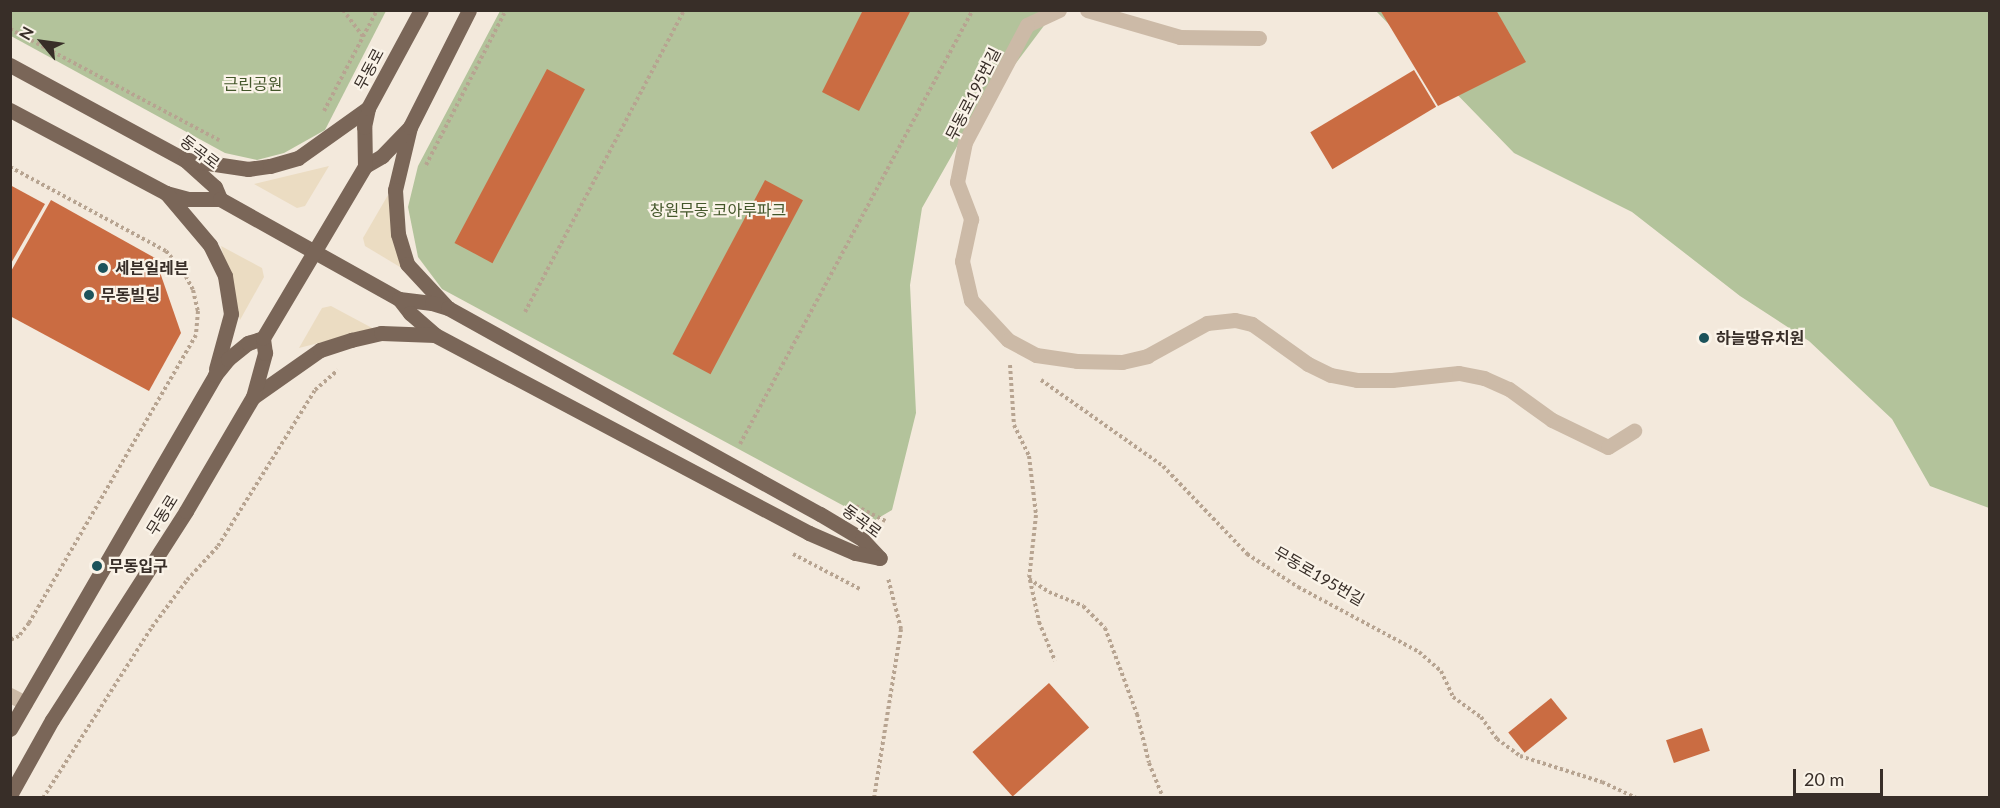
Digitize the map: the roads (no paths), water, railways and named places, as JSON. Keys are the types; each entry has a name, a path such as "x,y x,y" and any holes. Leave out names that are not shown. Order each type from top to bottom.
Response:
{"main road":[{"name":"무동로","path":"10,795 52,720 186,511 253,397 265,353 263,338 364,166 363,147 368,108 421,10"},
{"path":"448,308 407,264 398,234 395,190 410,127 469,10"},
{"name":"동곡로","path":"10,65 185,160 215,187 220,199"},
{"path":"185,160 248,169 270,166 298,158 368,108"},
{"path":"10,110 166,193 188,199 220,199 399,299"},
{"path":"364,166 390,149 410,127"},
{"path":"166,193 210,244 225,276 231,314 215,375"},
{"name":"동곡로","path":"399,299 432,303 448,308 730,463 862,539 880,558 855,553 809,533 435,336 420,324 399,299"},
{"path":"253,397 320,350 381,333 435,336"},
{"name":"무동로","path":"10,729 215,375 228,358 248,343 263,338"}],"street":[{"name":"무동로195번길","path":"1059,10 1028,25 965,142 957,183 971,219 962,261 971,300 1008,340 1036,355 1077,361 1122,362 1147,356 1207,323 1235,320 1252,324 1308,364 1331,375 1357,380 1392,380 1459,373 1484,378 1509,388 1552,420 1608,447 1634,431"},
{"path":"1087,10 1180,37 1259,38"},
{"path":"10,695 25,703"}],"place":[{"name":"세븐일레븐","path":"103,268"},
{"name":"무동빌딩","path":"89,295"},
{"name":"하늘땅유치원","path":"1704,338"},
{"name":"무동입구","path":"97,566"}],"park label":[{"name":"근린공원","path":"253,84"},
{"name":"창원무동 코아루파크","path":"718,210"}]}
